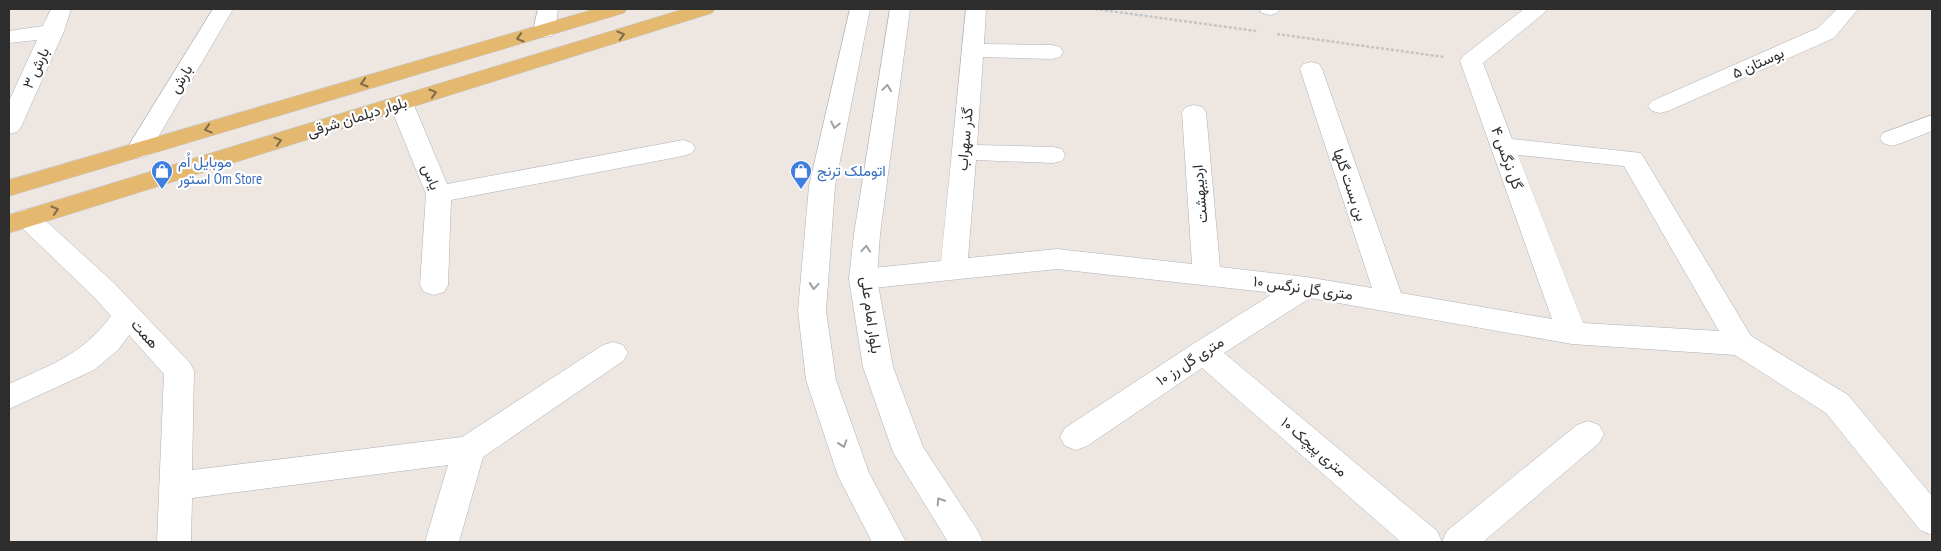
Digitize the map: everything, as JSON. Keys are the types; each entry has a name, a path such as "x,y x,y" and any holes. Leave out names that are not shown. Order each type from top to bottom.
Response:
{"main road":[{"name":"بلوار دیلمان شرقی","path":"15,218 401,103 705,9"},
{"name":"بلوار دیلمان شرقی","path":"9,188 138,150 546,20 607,10"},
{"path":"549,57 596,31 603,21 607,10"}],"street":[{"name":"بارش ۳","path":"9,127 61,9"},
{"name":"بارش","path":"138,150 223,9"},
{"path":"860,9 822,186 812,311 821,380 854,476 889,542"},
{"name":"بلوار امام علی","path":"900,9 868,224 863,279 878,367 909,452 966,542"},
{"name":"گذر سهراب","path":"954,269 976,9"},
{"path":"1471,61 1537,9"},
{"name":"بوستان ۵","path":"1660,106 1826,34 1848,9"},
{"path":"9,37 53,30"},
{"path":"972,50 1052,52"},
{"name":"گل نرگس ۴","path":"1471,61 1572,333"},
{"name":"بن بست گلها","path":"1311,69 1390,302"},
{"name":"یاس","path":"401,103 439,194 434,285"},
{"name":"اردیبهشت","path":"1194,112 1207,276"},
{"path":"1892,138 1932,122"},
{"path":"1503,146 1632,159 1741,344 1837,404 1932,520"},
{"path":"439,194 683,148"},
{"path":"964,152 1053,155"},
{"name":"همت","path":"15,218 128,315 178,371 174,542"},
{"name":"۱۰ متری گل نرگس","path":"863,279 1057,259 1306,287 1572,333 1741,344"},
{"name":"۱۰ متری گل رز","path":"1076,437 1203,352 1306,287"},
{"path":"9,397 84,362 108,342 128,315"},
{"path":"176,486 469,449 613,352"},
{"name":"۱۰ متری پیچک","path":"1203,352 1425,542"},
{"path":"1459,542 1588,434"},
{"path":"442,542 469,449"}],"path":[{"path":"1095,9 1263,32"},
{"path":"1273,34 1471,61"}],"place":[{"name":"موبایل اُم استور Om Store","path":"162,190"},
{"name":"اتوملک ترنج","path":"801,190"}]}
